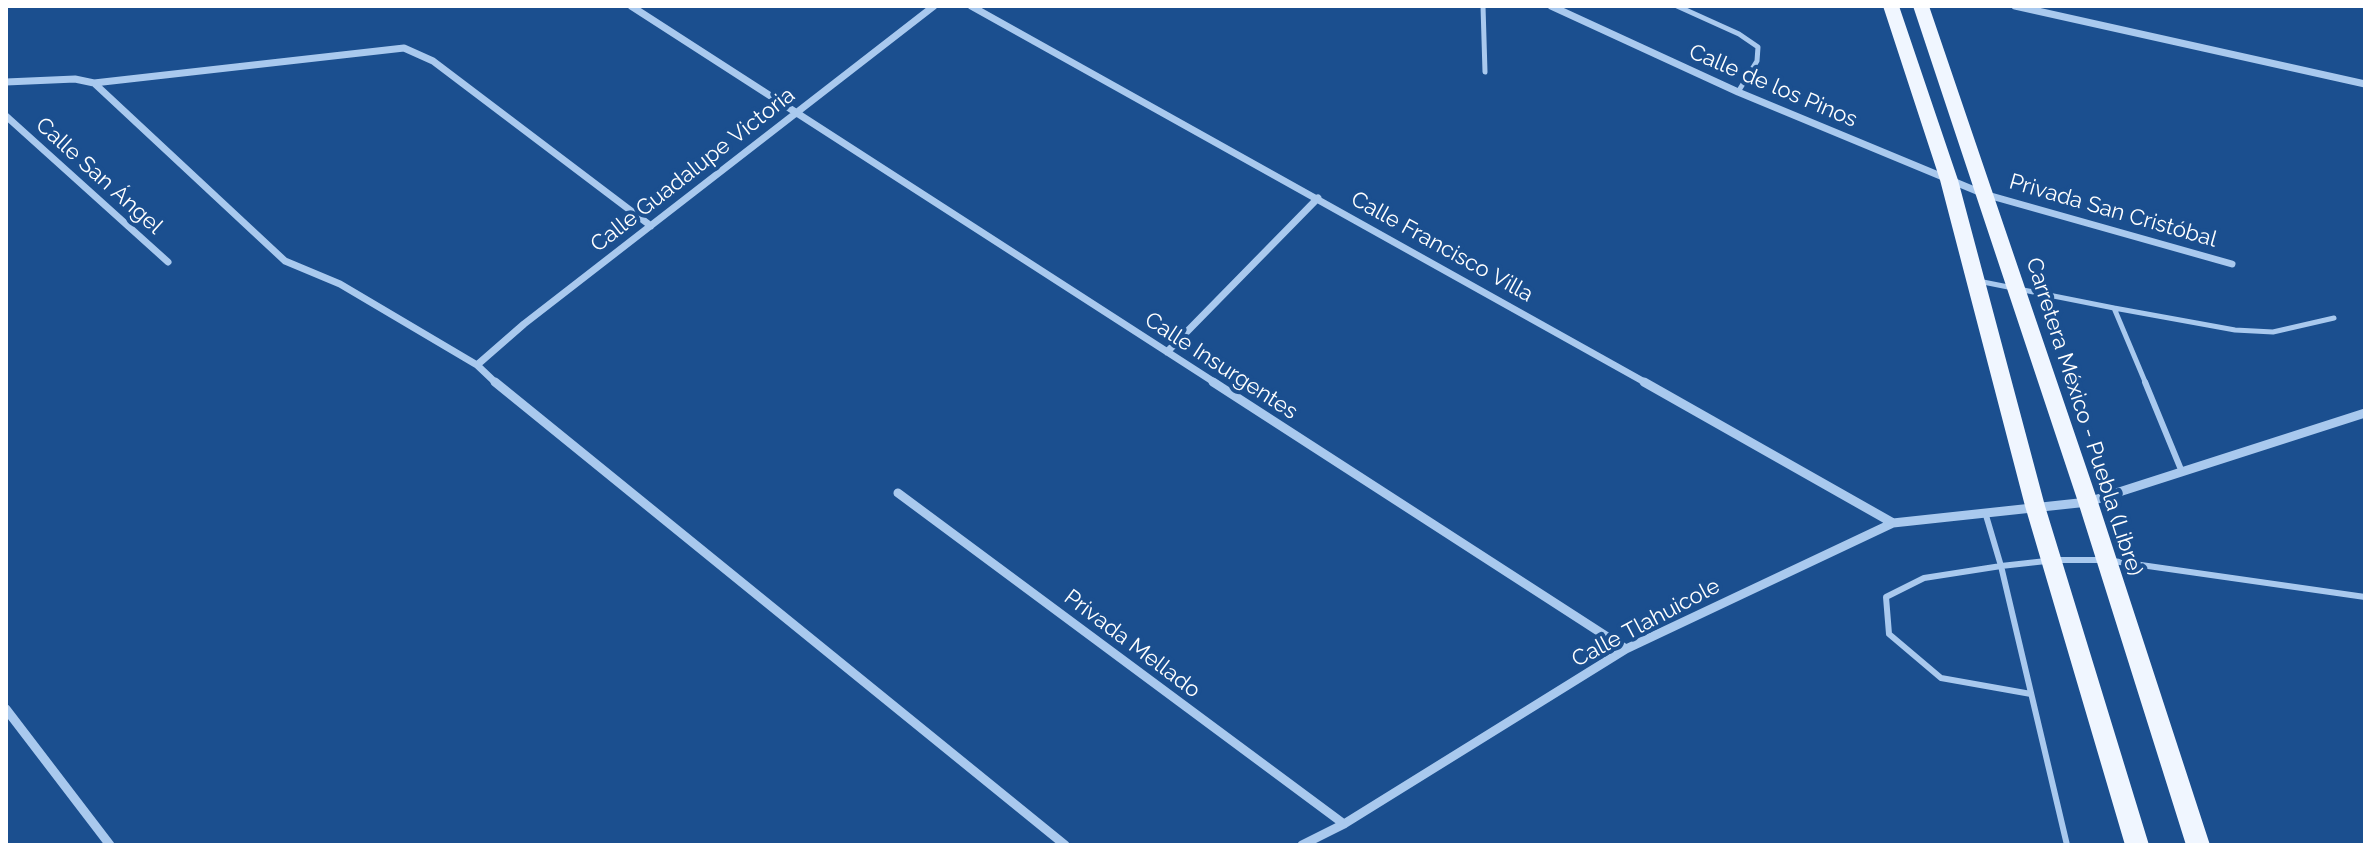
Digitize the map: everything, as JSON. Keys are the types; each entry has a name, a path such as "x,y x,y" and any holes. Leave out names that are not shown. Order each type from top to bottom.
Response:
{"main road":[{"path":"1891,6 1949,180 2035,506 2137,845"},
{"name":"Carretera México - Puebla (Libre)","path":"1921,6 2088,502 2198,845"}],"street":[{"name":"Calle Insurgentes","path":"631,6 1626,649"},
{"name":"Calle Guadalupe Victoria","path":"477,365 524,324 934,6"},
{"name":"Calle Francisco Villa","path":"971,6 1893,523"},
{"name":"Calle de los Pinos","path":"1551,6 1738,92 1984,194"},
{"path":"2015,6 2365,84"},
{"path":"6,82 75,79 94,83 404,48 433,61 651,226"},
{"path":"94,83 285,261 340,284 477,365 516,402 1065,845"},
{"name":"Calle San Ángel","path":"6,116 168,262"},
{"name":"Privada San Cristóbal","path":"1984,194 2232,264"},
{"path":"1167,352 1318,198"},
{"name":"Calle Tlahuicole","path":"1302,845 1344,824 1626,649 1893,523 2088,502 2365,413"},
{"name":"Privada Mellado","path":"898,493 1344,824"},
{"path":"6,709 110,845"}],"lane":[{"path":"1483,6 1485,72"},
{"path":"1677,6 1739,34 1758,47 1757,61 1738,92"},
{"path":"1976,281 2235,330 2273,332 2334,318"},
{"path":"2114,308 2182,472"},
{"path":"1985,512 2001,566 2067,845"},
{"path":"2031,694 1941,678 1889,634 1886,597 1924,578 2051,560 2107,560 2365,597"}]}
